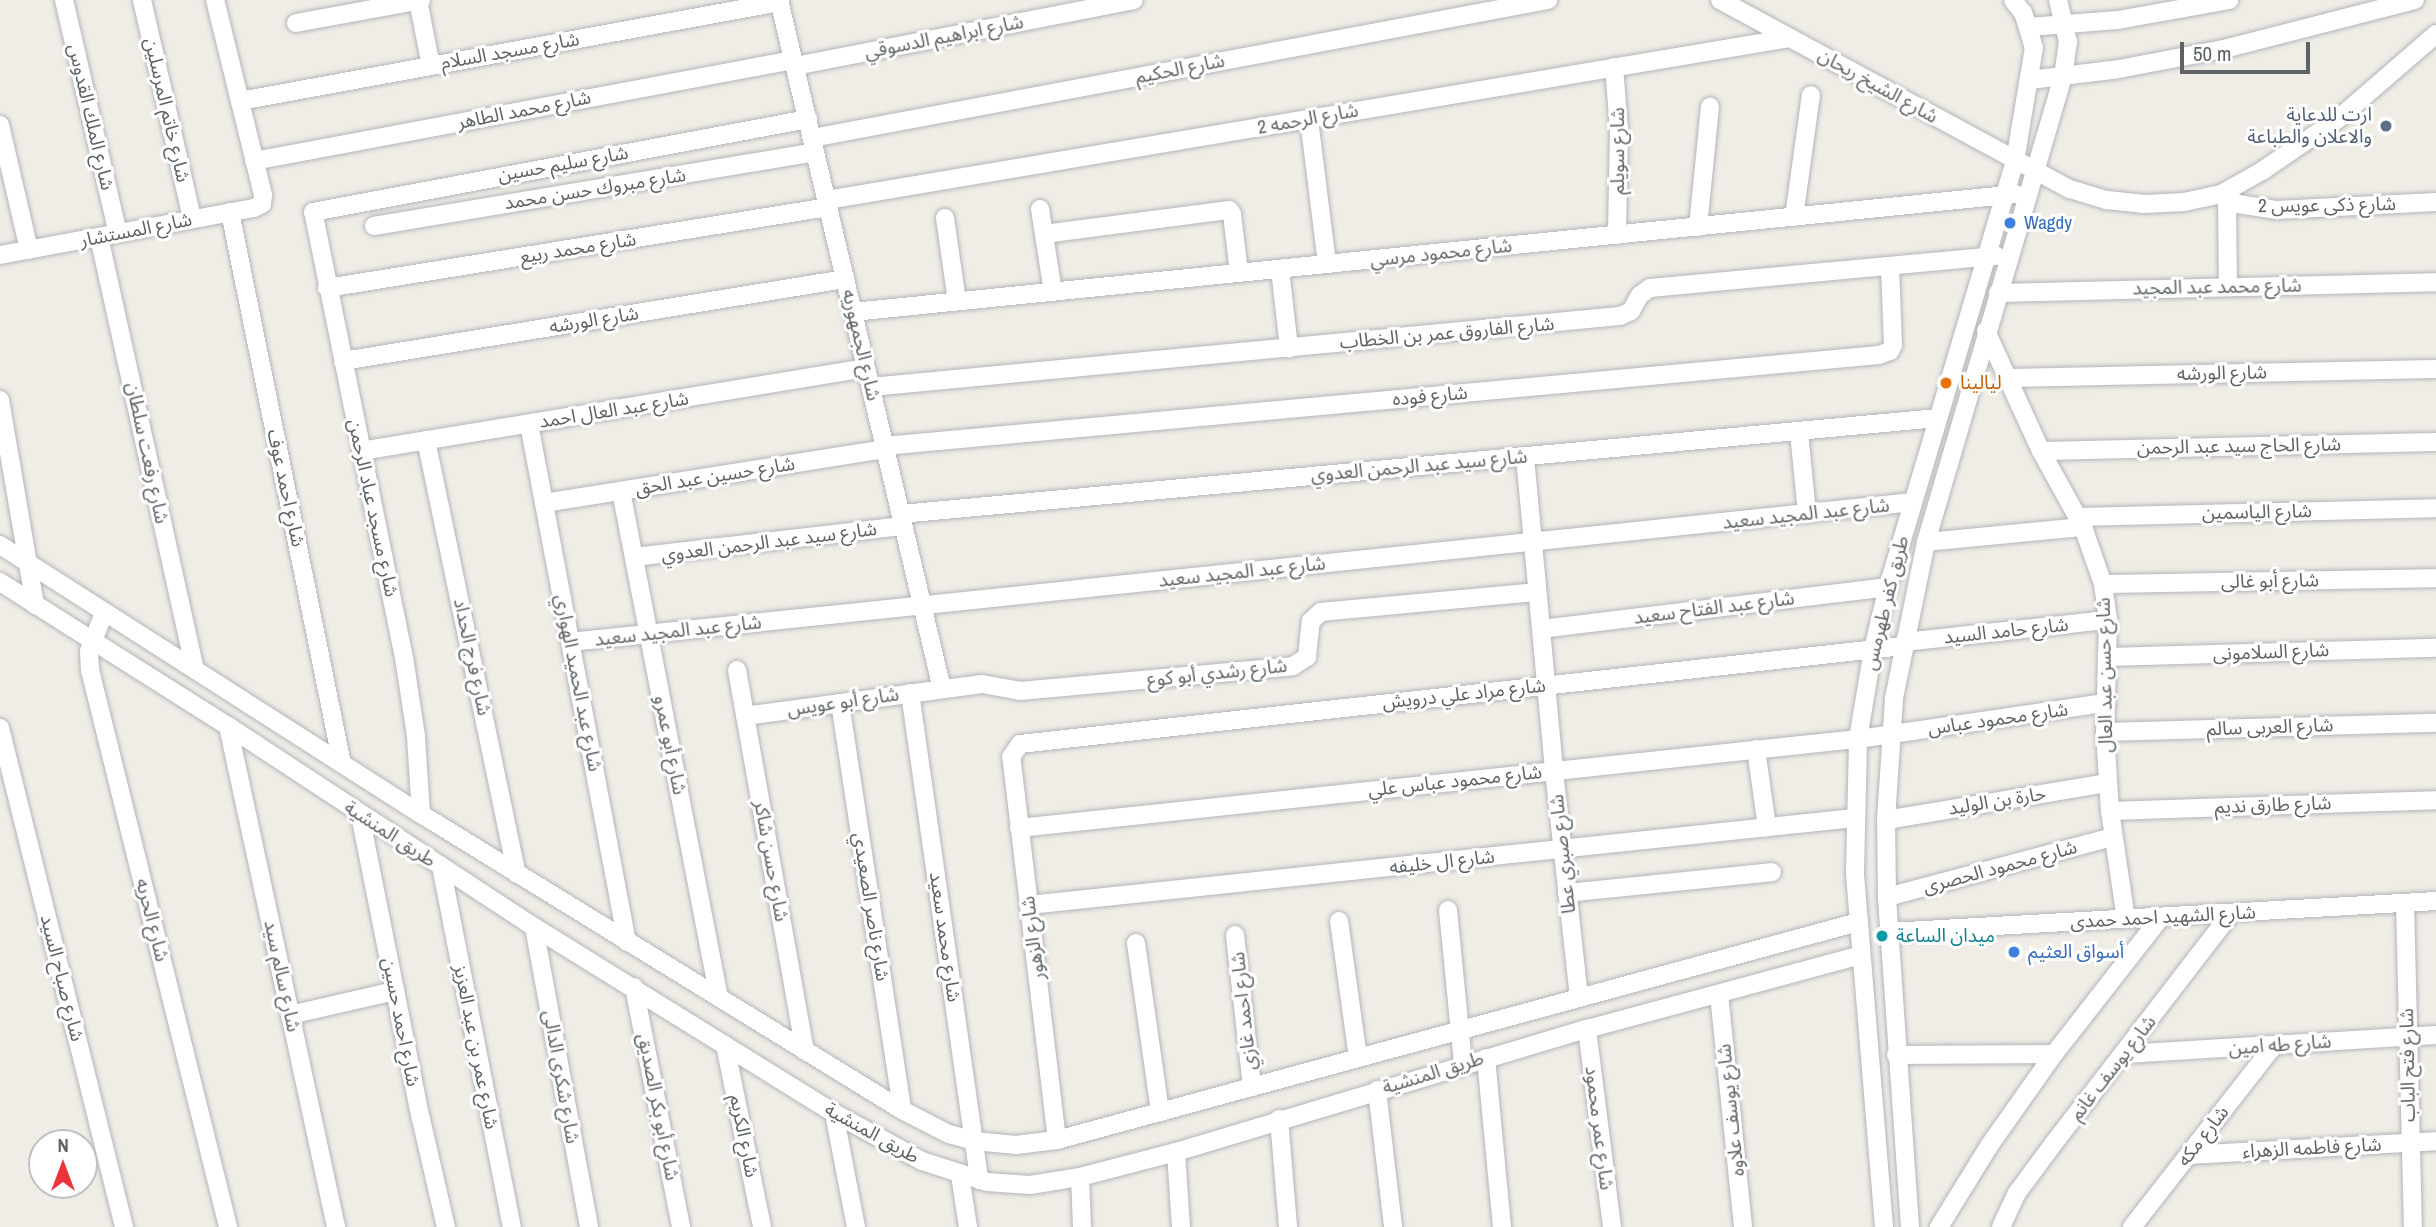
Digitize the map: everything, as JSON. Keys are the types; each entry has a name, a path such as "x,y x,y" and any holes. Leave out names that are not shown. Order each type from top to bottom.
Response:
{"street":[{"name":"شارع الملك القدوس","path":"64,0 118,233"},
{"name":"شارع خاتم المرسلين","path":"142,0 192,219"},
{"path":"215,0 254,161"},
{"path":"296,23 419,0 431,66"},
{"name":"شارع ابراهيم الدسوقي","path":"794,63 1134,0"},
{"name":"شارع الحكيم","path":"814,145 1548,0"},
{"name":"شارع الشيخ ريحان","path":"1720,0 2070,189 2145,204 2184,202 2224,195 2338,119 2436,34"},
{"name":"طريق كفر طهرمس","path":"1884,1227 1858,922 1854,818 1858,739 1872,649 1888,587 2015,161 2034,48 2029,27 2013,0"},
{"name":"طريق كفر طهرمس","path":"1910,1227 1887,897 1886,820 1890,735 1903,644 1926,542 2063,77 2068,42 2066,24 2058,0"},
{"path":"2029,27 2170,12 2229,0"},
{"path":"2030,80 2063,77 2224,49 2415,0"},
{"name":"شارع مسجد السلام","path":"240,101 779,1"},
{"name":"شارع الجمهوريه","path":"779,1 942,689"},
{"name":"شارع الرحمه 2","path":"828,204 1790,38"},
{"name":"شارع محمد الطاهر","path":"254,161 794,63"},
{"name":"شارع سويلم","path":"1614,67 1619,129 1617,235"},
{"path":"1794,217 1811,95"},
{"path":"1698,227 1710,107"},
{"name":"شارع سليم حسين","path":"319,208 808,119"},
{"path":"1309,119 1327,264"},
{"path":"0,125 29,250"},
{"name":"شارع مبروك حسن محمد","path":"374,226 814,145"},
{"name":"شارع المستشار","path":"0,255 258,207 263,195 254,161"},
{"name":"شارع محمود مرسي","path":"853,312 2029,192"},
{"path":"2224,195 2228,287"},
{"name":"شارع ذكى عويس 2","path":"2224,195 2257,209 2276,210 2436,202"},
{"name":"شارع محمد ربيع","path":"327,288 828,204"},
{"name":"شارع مسجد عباد الرحمن","path":"319,208 313,212 313,218 411,697 421,814"},
{"path":"1040,209 1053,292"},
{"path":"1044,234 1229,209 1233,214 1239,273"},
{"name":"شارع احمد عوف","path":"230,212 342,764"},
{"path":"945,218 957,301"},
{"name":"شارع رفعت سلطان","path":"99,237 195,669"},
{"name":"شارع الفاروق عمر بن الخطاب","path":"871,387 1620,316 1631,311 1640,295 1650,288 2010,255"},
{"name":"شارع فوده","path":"885,447 1879,355 1890,351 1893,345 1890,267"},
{"path":"1280,269 1289,348"},
{"name":"شارع الورشه","path":"343,360 845,279"},
{"name":"شارع محمد عبد المجيد","path":"1998,292 2436,282"},
{"name":"شارع حسن عبد العال","path":"1986,331 2041,451 2080,522 2104,584 2108,621 2105,732 2108,783 2112,837 2126,919"},
{"name":"شارع عبد العال احمد","path":"361,451 866,368"},
{"name":"شارع الورشه","path":"2007,377 2436,369"},
{"path":"0,400 35,605"},
{"name":"شارع سيد عبد الرحمن العدوي","path":"634,557 902,520 1937,418"},
{"name":"شارع عبد الحميد الهواري","path":"529,424 627,942"},
{"path":"1799,432 1807,514"},
{"name":"شارع فرج الحداد","path":"426,440 517,874"},
{"name":"شارع الحاج سيد عبد الرحمن","path":"2041,451 2436,442"},
{"name":"شارع حسين عبد الحق","path":"544,503 885,447"},
{"name":"شارع صبري عطا","path":"1525,457 1554,771 1579,998"},
{"name":"شارع أبو عمرو","path":"621,491 719,998"},
{"name":"شارع عبد المجيد سعيد","path":"570,642 1913,502"},
{"name":"شارع الياسمين","path":"1926,542 2080,522 2436,508"},
{"name":"طريق المنشية","path":"0,545 28,566 421,814 805,1051 937,1129 975,1141 1016,1145 1057,1140 1858,922"},
{"name":"شارع أبو غالى","path":"2104,584 2436,578"},
{"name":"طريق المنشية","path":"0,582 228,726 534,927 834,1113 922,1161 979,1180 1030,1185 1080,1177 1176,1152 1587,1028 1861,955"},
{"name":"شارع عبد الفتاح سعيد","path":"1541,629 1888,587"},
{"name":"شارع رشدي أبو كوع","path":"942,689 990,684 1020,691 1293,666 1307,657 1311,621 1321,612 1537,592"},
{"name":"شارع الحريه","path":"104,613 89,652 90,670 228,1227"},
{"name":"شارع حامد السيد","path":"1903,644 2108,621"},
{"name":"شارع مراد علي درويش","path":"1026,743 1903,644"},
{"name":"شارع السلامونى","path":"2107,657 2436,648"},
{"name":"شارع حسن شاكر","path":"737,670 805,1051"},
{"name":"شارع أبو عويس","path":"745,716 942,689"},
{"name":"شارع محمد سعيد","path":"910,693 979,1180"},
{"name":"شارع ناصر الصعيدي","path":"840,703 902,1110"},
{"name":"شارع محمود عباس","path":"1890,735 2106,703"},
{"name":"شارع العربى سالم","path":"2105,732 2436,723"},
{"name":"شارع سالم سيد","path":"228,726 336,1227"},
{"name":"شارع صباح السيد","path":"0,728 124,1227"},
{"name":"شارع محمود عباس علي","path":"1019,828 1890,735"},
{"name":"شارع الزهور","path":"1026,743 1016,747 1011,757 1057,1140"},
{"path":"1756,749 1767,827"},
{"name":"حارة بن الوليد","path":"1886,820 2108,783"},
{"name":"شارع طارق نديم","path":"2110,811 2436,800"},
{"name":"شارع احمد حسين","path":"360,815 446,1227"},
{"name":"شارع ال خليفه","path":"1029,905 1854,818"},
{"name":"شارع محمود الحصرى","path":"1887,897 2112,837"},
{"name":"شارع عمر بن عبد العزيز","path":"441,866 512,1227"},
{"path":"1567,893 1772,872"},
{"name":"شارع الشهيد احمد حمدى","path":"1889,932 2436,901"},
{"name":"شارع فتح الباب","path":"2405,903 2413,1227"},
{"path":"1448,910 1463,1065"},
{"name":"شارع يوسف غانم","path":"2001,1227 2017,1193 2231,913"},
{"path":"1938,1227 1989,1146 2054,1054 2161,916"},
{"path":"1339,921 1358,1058"},
{"name":"شارع شكرى الدالى","path":"534,927 589,1227"},
{"name":"شارع احمد غازي","path":"1235,935 1252,1087"},
{"path":"1136,943 1160,1112"},
{"name":"شارع أبو بكر الصديق","path":"634,988 681,1227"},
{"path":"290,1015 395,991"},
{"name":"شارع يوسف علاوه","path":"1719,993 1743,1227"},
{"name":"شارع عمر محمود","path":"1587,1028 1612,1227"},
{"name":"شارع طه امين","path":"2125,1054 2436,1035"},
{"name":"شارع الكريم","path":"725,1045 762,1227"},
{"name":"شارع مكه","path":"2132,1227 2274,1045"},
{"path":"1896,1055 2054,1054"},
{"path":"1486,1058 1502,1227"},
{"path":"1377,1090 1393,1227"},
{"path":"834,1113 856,1227"},
{"path":"1279,1119 1288,1227"},
{"name":"شارع فاطمه الزهراء","path":"2188,1155 2436,1141"},
{"path":"1176,1152 1181,1227"},
{"path":"960,1175 968,1227"},
{"path":"1080,1177 1082,1227"}],"place":[{"name":"ارت للدعاية والاعلان والطباعة","path":"2386,126"},
{"name":"Wagdy","path":"2010,223"},
{"name":"ليالينا","path":"1946,383"},
{"name":"ميدان الساعة","path":"1882,936"},
{"name":"أسواق العثيم","path":"2014,952"}]}
